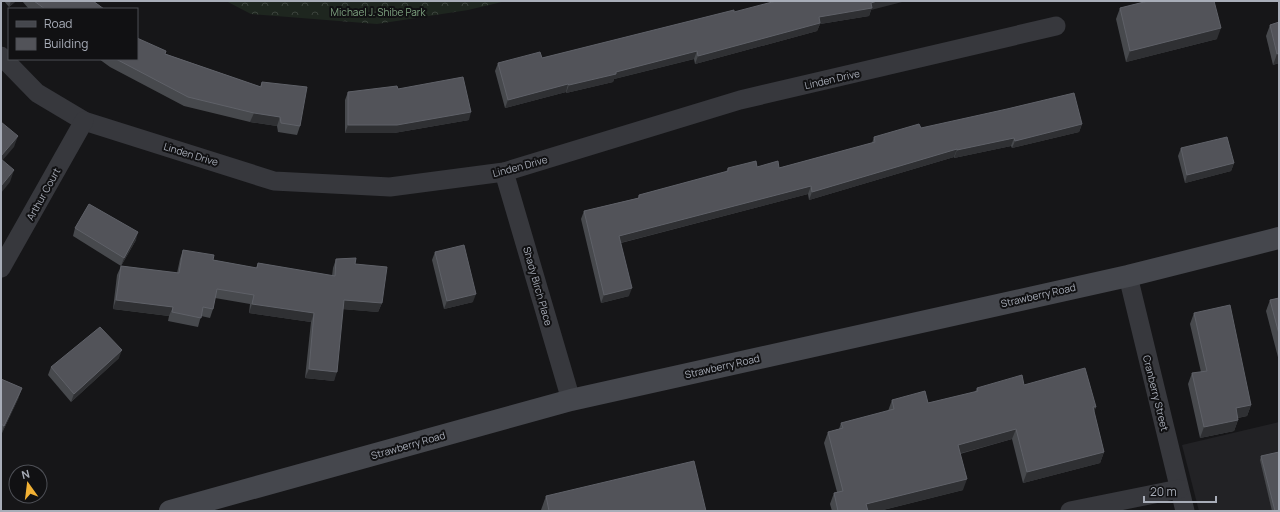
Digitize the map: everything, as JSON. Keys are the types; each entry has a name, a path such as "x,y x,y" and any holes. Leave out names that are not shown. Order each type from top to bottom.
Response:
{"street":[{"name":"Linden Drive","path":"1,56 37,93 84,121 274,181 390,187 504,172 740,100 1056,26"},
{"name":"Arthur Court","path":"1,268 84,121"},
{"name":"Shady Birch Place","path":"504,172 570,400"},
{"name":"Strawberry Road","path":"170,511 570,400 1128,276 1279,238"},
{"name":"Cranberry Street","path":"1128,276 1185,511"},
{"path":"1070,511 1179,489"}],"shaded area":[{"path":"1279,422 1279,511 1199,511 1182,445"}],"green space":[{"name":"Michael J. Shibe Park","path":"226,1 506,1 468,10 377,24 251,14"}],"building":[{"path":"34,1 93,1 103,8 44,8"},
{"path":"776,1 877,1 871,3 872,8 819,17 820,23 698,56 697,51 616,72 616,74 568,84 508,100 498,63 540,52 542,58"},
{"path":"1148,1 1214,1 1221,28 1130,51 1120,8"},
{"path":"1279,22 1279,53 1277,54 1270,25"},
{"path":"138,38 166,51 165,54 261,87 262,82 307,87 300,126 281,123 280,117 254,113 188,97 118,60 138,60"},
{"path":"463,77 471,112 397,125 348,125 348,92 397,86 398,89"},
{"path":"1074,93 1082,124 1015,141 1014,138 957,149 812,192 811,186 619,236 632,288 604,295 584,211 639,198 639,195 728,171 728,168 756,161 757,167 778,161 779,168 875,142 874,137 919,124 921,128"},
{"path":"1,122 18,136 1,156"},
{"path":"1227,137 1234,163 1187,175 1181,148"},
{"path":"1,159 14,170 1,186"},
{"path":"89,204 138,232 124,258 75,228"},
{"path":"464,245 476,294 447,301 435,252"},
{"path":"183,250 214,255 213,260 257,268 258,263 335,276 336,259 356,258 355,264 387,267 382,303 344,300 337,372 309,369 314,313 252,304 254,295 217,289 213,309 203,307 201,318 172,312 173,307 116,300 121,266 179,273"},
{"path":"1279,298 1279,334 1270,300"},
{"path":"1230,305 1251,405 1236,408 1238,420 1204,427 1192,373 1207,371 1194,313"},
{"path":"100,327 122,350 74,394 51,367"},
{"path":"1085,368 1096,407 1093,407 1104,452 1027,472 1016,429 958,445 967,479 866,504 868,511 838,511 834,493 843,491 828,432 843,428 841,423 894,409 892,400 925,391 928,403 978,391 977,388 1022,375 1024,385"},
{"path":"1,379 22,388 4,426 1,424"},
{"path":"1279,452 1279,510 1275,511 1261,456"},
{"path":"694,461 706,511 549,511 546,496"}]}
